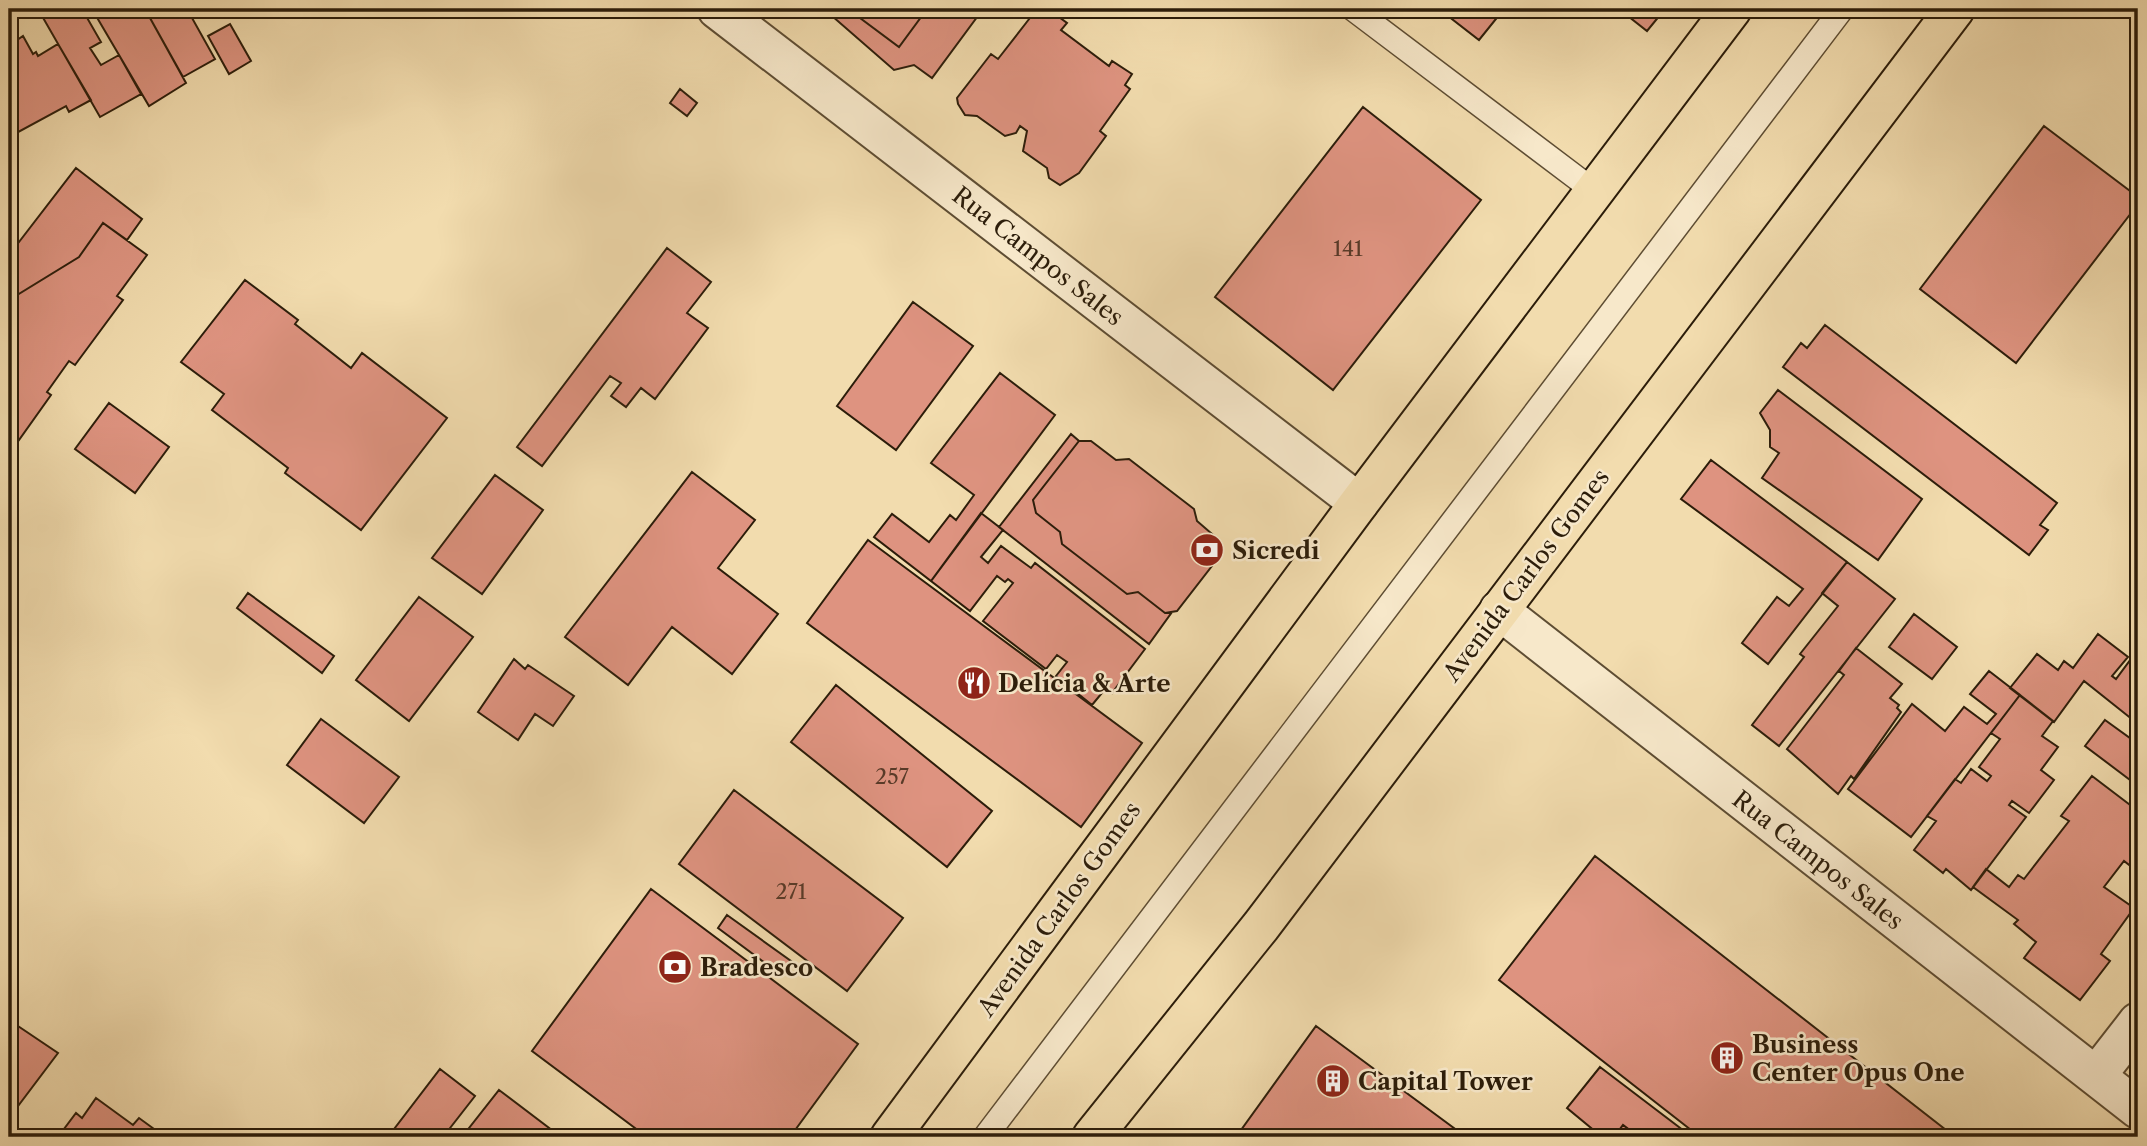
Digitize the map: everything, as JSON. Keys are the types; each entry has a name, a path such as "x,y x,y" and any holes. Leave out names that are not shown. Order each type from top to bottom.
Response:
{"main road":[{"name":"Avenida Carlos Gomes","path":"890,1137 1359,503 1731,9"},
{"name":"Avenida Carlos Gomes","path":"1093,1137 1261,926 1955,9"}],"street":[{"name":"Rua Campos Sales","path":"717,9 1359,503"},
{"name":"Rua Campos Sales","path":"1499,610 2138,1109"},
{"path":"2096,1076 2138,1021"}],"lane":[{"path":"1353,9 1594,191"},
{"path":"985,1137 1842,9"}],"building":[{"path":"38,9 82,9 101,42 90,48 101,65 119,55 141,94 100,117"},
{"path":"92,9 145,9 186,83 149,106"},
{"path":"145,9 187,9 215,59 183,77"},
{"path":"255,9 276,9 260,17"},
{"path":"824,9 983,9 932,78 914,65 894,70"},
{"path":"854,9 927,9 899,47 856,15 858,12"},
{"path":"1041,9 1048,9 1067,23 1061,30 1109,66 1112,61 1132,74 1125,85 1130,89 1100,131 1106,136 1079,173 1060,185 1049,178 1047,168 1023,151 1027,131 1020,126 1016,133 1005,136 977,116 965,115 957,98 991,54 998,59 1033,14 1036,16"},
{"path":"1439,9 1504,9 1479,40"},
{"path":"1619,9 1665,9 1647,31"},
{"path":"230,24 251,61 229,74 208,36"},
{"path":"9,25 17,40 23,36 33,54 36,52 38,56 58,44 91,100 69,112 66,106 9,137"},
{"path":"680,89 697,103 687,116 670,103"},
{"path":"1363,107 1481,200 1333,390 1215,297"},
{"path":"2044,126 2138,197 2138,204 2016,363 1920,289"},
{"path":"76,168 142,219 127,240 103,223 79,257 9,300 9,255"},
{"path":"103,223 147,255 117,296 123,300 75,365 69,361 47,392 51,395 9,454 9,300 79,257"},
{"path":"667,248 711,282 687,313 708,328 655,399 641,388 626,407 611,396 621,383 610,376 542,466 517,447"},
{"path":"245,280 298,320 295,324 351,368 362,353 447,418 361,530 285,473 288,468 212,410 224,394 181,362"},
{"path":"913,302 973,346 896,450 837,406"},
{"path":"1825,325 2057,503 2040,525 2048,530 2029,555 1783,367 1801,343 1807,348"},
{"path":"1000,373 1055,415 931,581 874,537 892,514 929,542 950,515 956,520 974,495 931,463"},
{"path":"1778,390 1922,499 1878,560 1762,478 1779,453 1770,447 1770,430 1760,413"},
{"path":"109,403 169,447 135,493 75,449"},
{"path":"1071,434 1079,441 1033,500 1036,513 1060,532 1062,544 1127,594 1138,592 1165,613 1172,612 1149,644 999,527"},
{"path":"1079,441 1091,441 1116,460 1129,459 1194,509 1197,521 1219,540 1222,553 1177,611 1165,613 1138,592 1127,594 1062,544 1060,532 1036,513 1033,500"},
{"path":"1711,460 1847,562 1768,664 1742,643 1777,597 1789,606 1803,589 1681,499"},
{"path":"692,472 755,520 718,568 778,614 732,674 672,627 628,685 565,637"},
{"path":"495,475 543,510 482,594 432,558"},
{"path":"981,513 1003,530 981,557 988,563 1001,546 1031,568 1035,563 1145,649 1112,693 1106,688 1092,705 1056,676 1067,662 1057,655 1046,669 983,621 1013,583 1008,579 1005,582 997,576 970,611 931,581"},
{"name":"Delícia & Arte","path":"868,540 1142,743 1081,827 807,623"},
{"path":"1847,562 1895,599 1779,746 1752,725 1804,657 1800,654 1838,606 1822,593"},
{"path":"248,593 334,656 322,673 237,608"},
{"path":"419,597 473,637 409,721 356,680"},
{"path":"1914,614 1957,647 1932,679 1889,647"},
{"path":"2098,634 2128,657 2112,676 2116,679 2131,659 2138,664 2138,724 2084,681 2054,722 2010,688 2037,654 2058,670 2064,661 2073,668"},
{"path":"1856,648 1902,684 1890,698 1899,705 1897,708 1901,712 1854,779 1851,776 1838,794 1787,749 1844,675 1839,671"},
{"path":"514,659 525,669 528,665 574,696 553,726 535,714 518,740 478,712"},
{"path":"1989,671 2020,695 1911,837 1848,789 1912,704 1945,731 1964,707 1987,724 1996,714 1970,694"},
{"path":"836,685 992,811 947,867 791,742"},
{"path":"2020,695 2053,721 2042,736 2058,747 2041,770 2054,780 2029,813 2012,801 2009,805 2026,817 1971,890 1946,869 1943,873 1914,850 1936,821 1927,816 1955,779 1961,783 1971,769 1987,781 1991,776 1979,767 2000,739 1991,733"},
{"path":"321,719 399,777 364,823 287,765"},
{"path":"2105,720 2130,738 2138,727 2138,786 2085,746"},
{"path":"2092,776 2138,811 2138,872 2124,861 2104,887 2134,908 2101,954 2110,961 2080,1000 2024,958 2036,942 2014,924 2018,920 1973,887 1986,869 2009,887 2018,875 2024,879 2069,821 2061,816"},
{"path":"734,790 903,918 847,991 679,864"},
{"name":"Business Center Opus One","path":"1595,856 1955,1137 1700,1137 1499,980"},
{"name":"Bradesco","path":"651,889 858,1044 790,1137 647,1137 532,1051"},
{"path":"727,915 791,961 781,975 718,928"},
{"path":"9,1020 58,1053 9,1118"},
{"name":"Capital Tower","path":"1316,1026 1466,1137 1236,1137"},
{"path":"1600,1067 1692,1137 1639,1137 1623,1125 1614,1137 1602,1137 1567,1108"},
{"path":"440,1069 475,1096 443,1137 388,1137"},
{"path":"499,1090 561,1137 462,1137"},
{"path":"96,1098 133,1125 139,1118 165,1137 58,1137 76,1113 82,1118"},
{"path":"1623,1125 1639,1137 1614,1137"}],"place":[{"name":"Sicredi","path":"1207,550"},
{"name":"Delícia & Arte","path":"974,683"},
{"name":"Bradesco","path":"675,967"},
{"name":"Business Center Opus One","path":"1727,1058"},
{"name":"Capital Tower","path":"1333,1081"}]}
